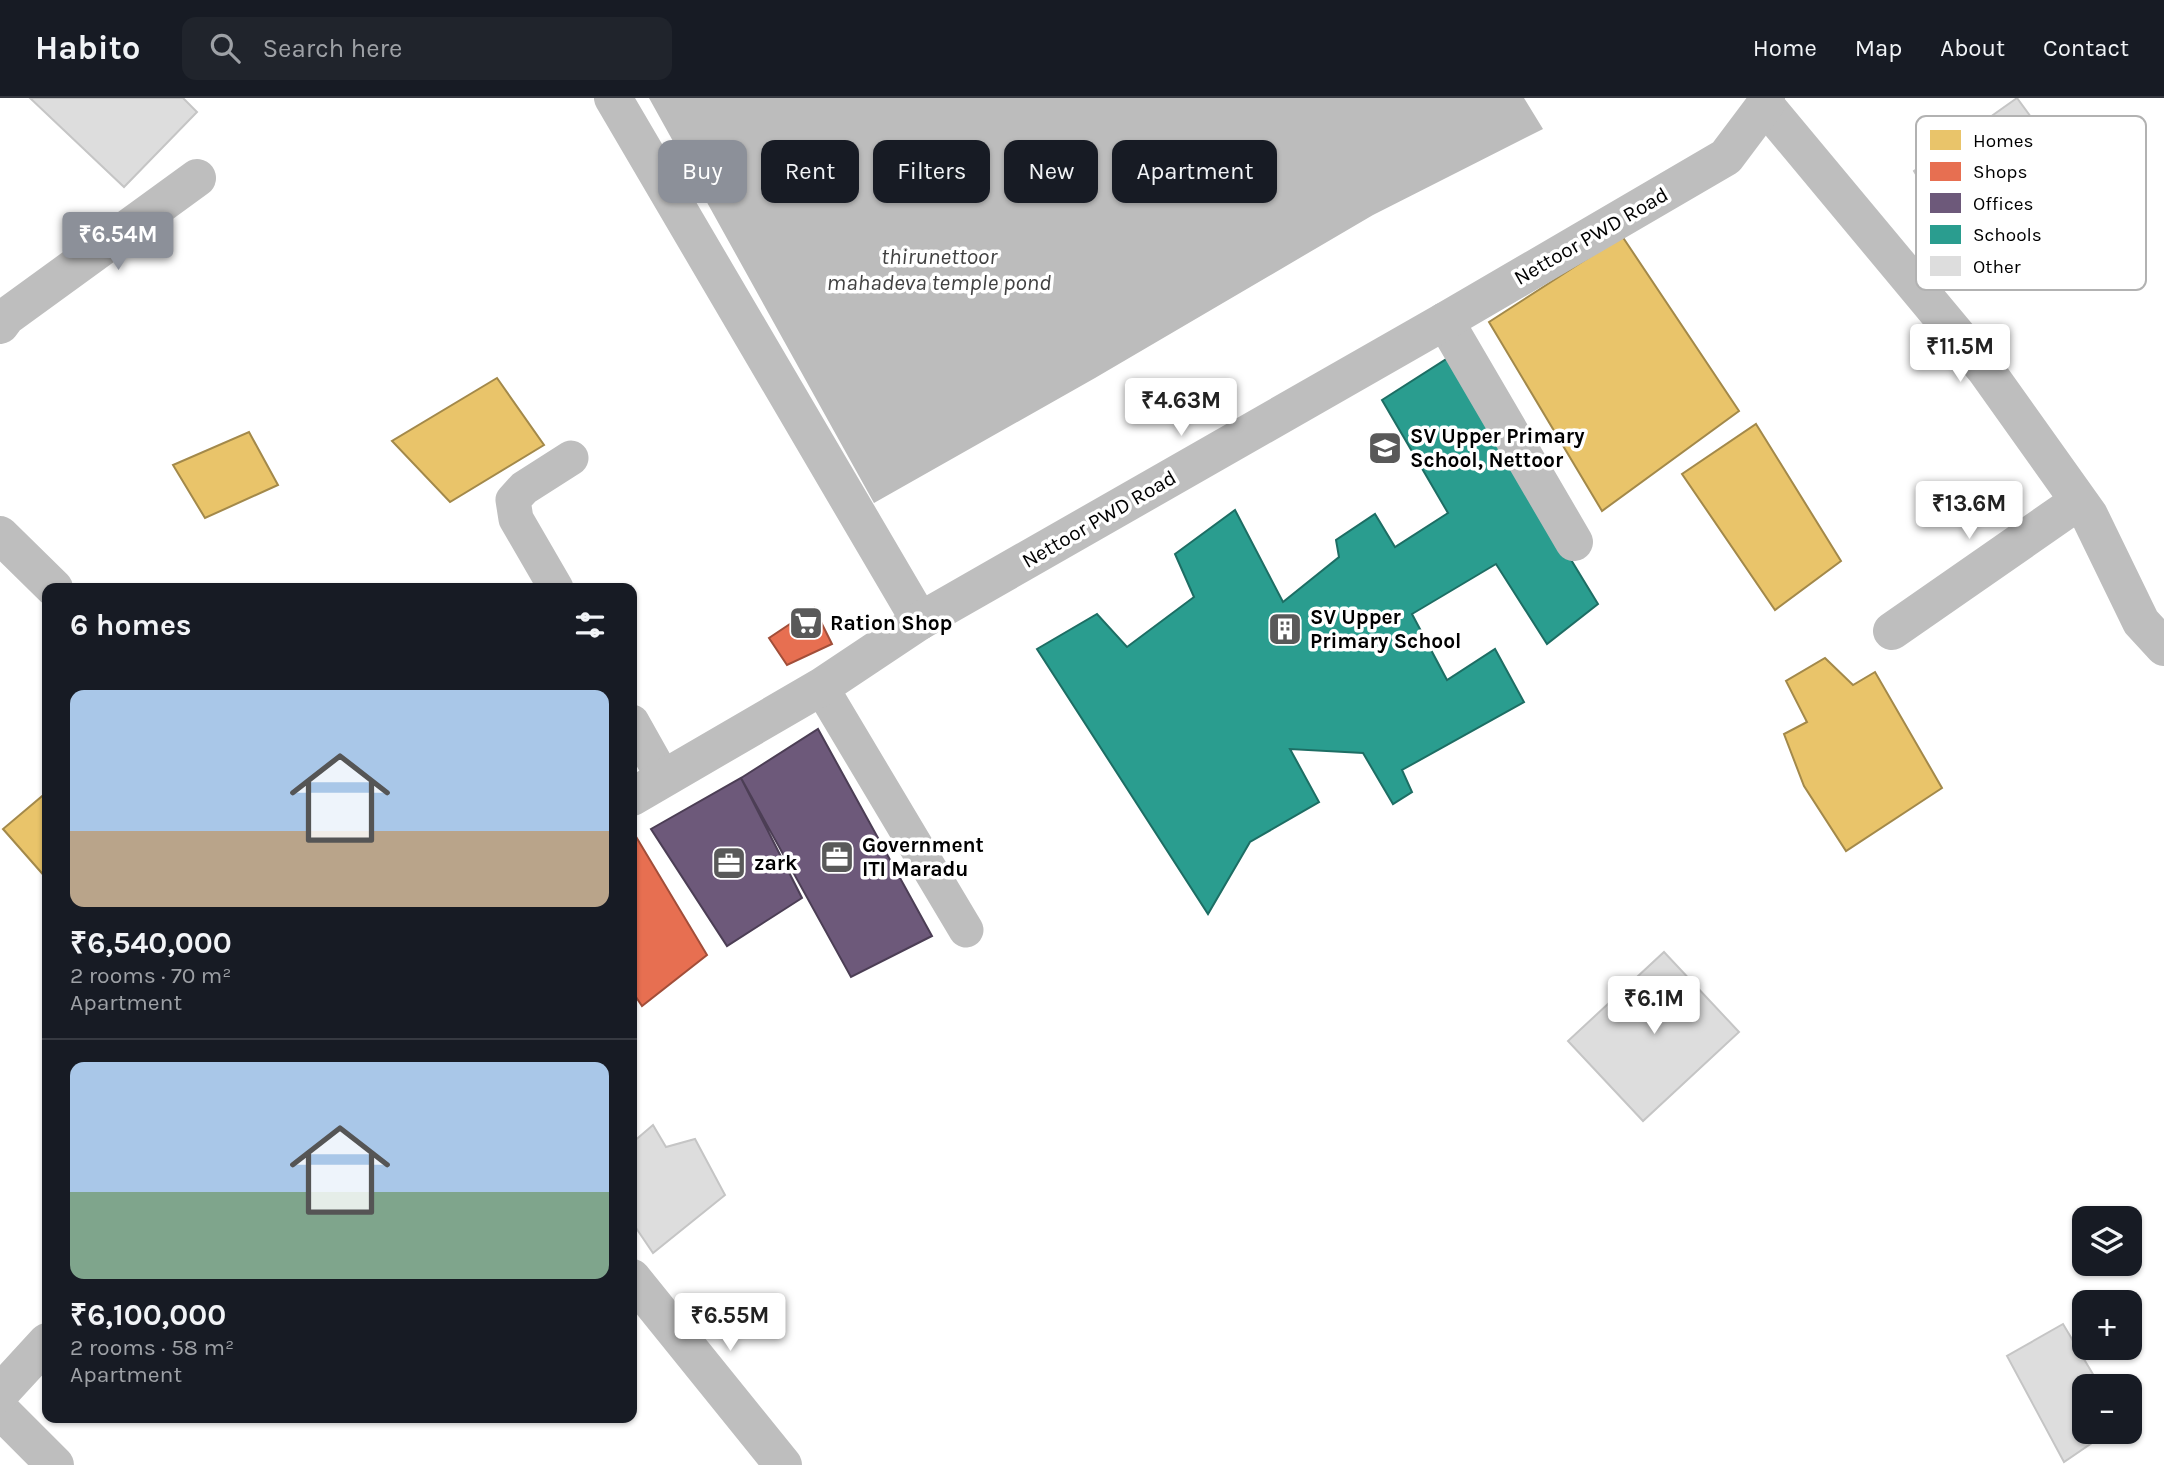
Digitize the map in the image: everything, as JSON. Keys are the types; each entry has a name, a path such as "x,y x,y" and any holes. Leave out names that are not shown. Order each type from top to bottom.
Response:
{"street":[{"path":"613,98 920,621"},
{"path":"1766,102 1916,285"},
{"name":"Nettoor PWD Road","path":"648,788 821,687 920,621 1726,157 1766,102"},
{"path":"0,326 6,317 197,178"},
{"path":"1920,290 1985,369 2079,500 2089,515 2141,622 2164,648"},
{"path":"1445,321 1574,542"},
{"path":"1892,631 2079,500"},
{"path":"0,535 49,583"},
{"path":"637,1284 783,1465"},
{"path":"0,1393 42,1347"},
{"path":"0,1410 55,1465"}],"lane":[{"path":"553,583 516,519 513,500 524,488 571,458"},
{"path":"821,687 966,930"},
{"path":"637,743 648,788"}],"water":[{"name":"thirunettoor mahadeva temple pond","path":"649,98 1524,98 1543,129 1373,215 1095,378 874,503 707,203 747,203 747,140 672,140"}],"building: Homes":[{"path":"1622,236 1739,411 1602,511 1489,322"},
{"path":"497,378 544,445 450,502 392,441"},
{"path":"1756,424 1841,561 1775,610 1682,474"},
{"path":"249,432 278,485 205,518 173,465"},
{"path":"1825,658 1853,685 1875,672 1942,788 1846,851 1804,786 1784,734 1807,722 1786,681"},
{"path":"42,796 42,873 3,829"}],"building: Shops":[{"name":"Ration Shop","path":"814,608 832,644 787,665 769,638"},
{"path":"637,838 707,955 642,1006 637,998"}],"building: Offices":[{"name":"Government ITI Maradu","path":"818,729 932,936 851,977 741,778"},
{"name":"zark","path":"741,778 802,898 727,946 651,829"}],"building: Schools":[{"name":"SV Upper Primary School","path":"1448,358 1598,604 1547,644 1496,564 1412,614 1447,680 1495,649 1524,702 1402,770 1412,792 1393,804 1363,753 1290,749 1319,802 1250,842 1208,914 1037,649 1097,614 1127,647 1194,597 1175,554 1235,510 1283,602 1339,557 1336,540 1375,514 1395,547 1448,513 1382,400"}],"building: Other":[{"path":"30,98 183,98 197,112 124,187"},
{"path":"2017,98 2030,116 1992,116"},
{"path":"1664,952 1739,1032 1643,1121 1568,1041"},
{"path":"653,1125 666,1147 695,1139 725,1195 653,1253 637,1229 637,1139"},
{"path":"2063,1324 2072,1339 2072,1360 2084,1360 2093,1374 2072,1374 2072,1444 2090,1444 2064,1462 2007,1356"}],"place":[{"name":"SV Upper Primary School, Nettoor","path":"1385,448"},
{"name":"Ration Shop","path":"806,623"},
{"name":"SV Upper Primary School","path":"1285,629"},
{"name":"Government ITI Maradu","path":"837,857"},
{"name":"zark","path":"729,863"}]}
